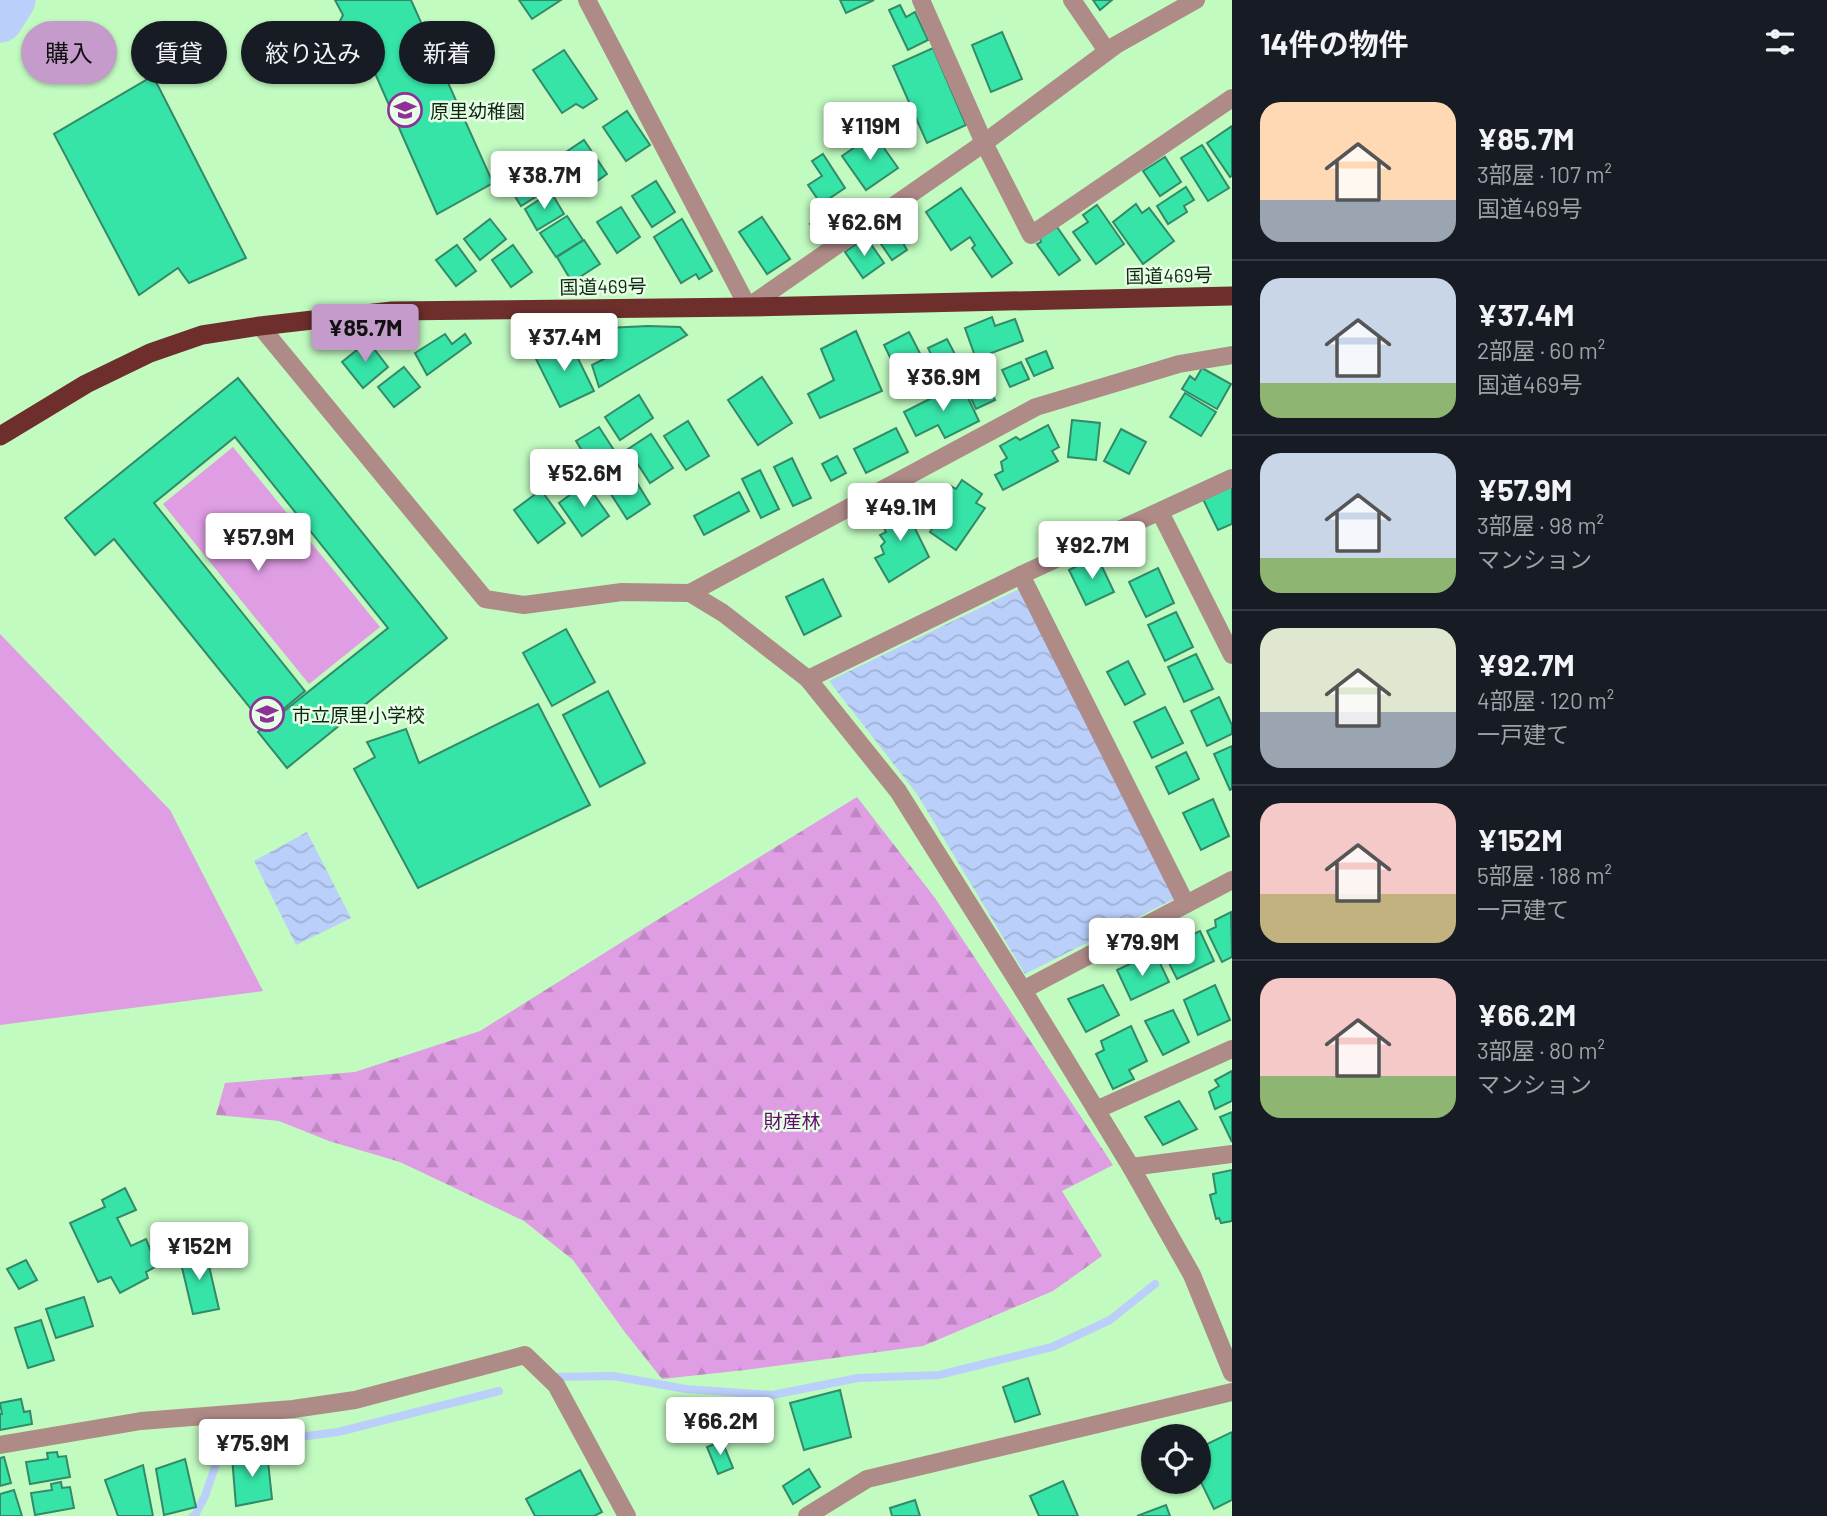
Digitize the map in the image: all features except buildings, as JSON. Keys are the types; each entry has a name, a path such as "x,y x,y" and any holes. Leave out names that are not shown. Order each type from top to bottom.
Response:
{"highway":[{"name":"国道469号","path":"0,436 86,384 149,353 202,335 392,311 748,307 1232,296"}],"street":[{"path":"587,0 748,307 984,143 1107,51 1196,0"},
{"path":"921,0 984,143 1031,235 1232,98"},
{"path":"1072,0 1107,51"},
{"path":"260,326 485,599 524,605 622,592 690,593 723,612 808,679 898,791 1023,990 1131,1167 1192,1275 1232,1373"},
{"path":"690,593 1036,407 1179,364 1232,355"},
{"path":"808,679 1021,575 1232,478"},
{"path":"1160,512 1232,655"},
{"path":"1021,575 1186,904"},
{"path":"1023,990 1232,880"},
{"path":"1096,1110 1232,1049"},
{"path":"1131,1167 1232,1154"},
{"path":"0,1445 141,1422 293,1409 355,1400 525,1355 556,1385 627,1516"},
{"path":"807,1516 867,1479 1232,1392"}],"green space":[{"path":"233,447 380,627 309,684 163,504"},
{"path":"0,634 170,810 263,991 0,1025"},
{"name":"財産林","path":"857,797 935,898 1113,1165 1062,1191 1102,1256 1053,1291 923,1346 662,1379 573,1260 524,1221 400,1162 329,1141 279,1121 216,1115 225,1083 355,1072 480,1031"}],"water":[{"path":"1019,589 1174,899 1025,974 917,794 829,681"},
{"path":"307,832 351,918 296,945 254,861"}],"waterway":[{"path":"0,19 12,0"},
{"path":"553,1377 613,1376 686,1389 772,1395 858,1378 939,1375 1052,1347 1110,1320 1155,1284"},
{"path":"193,1516 205,1496 220,1452 260,1442 338,1432 499,1391"}],"place":[{"name":"原里幼稚園","path":"405,110"},
{"name":"市立原里小学校","path":"267,714"}]}
